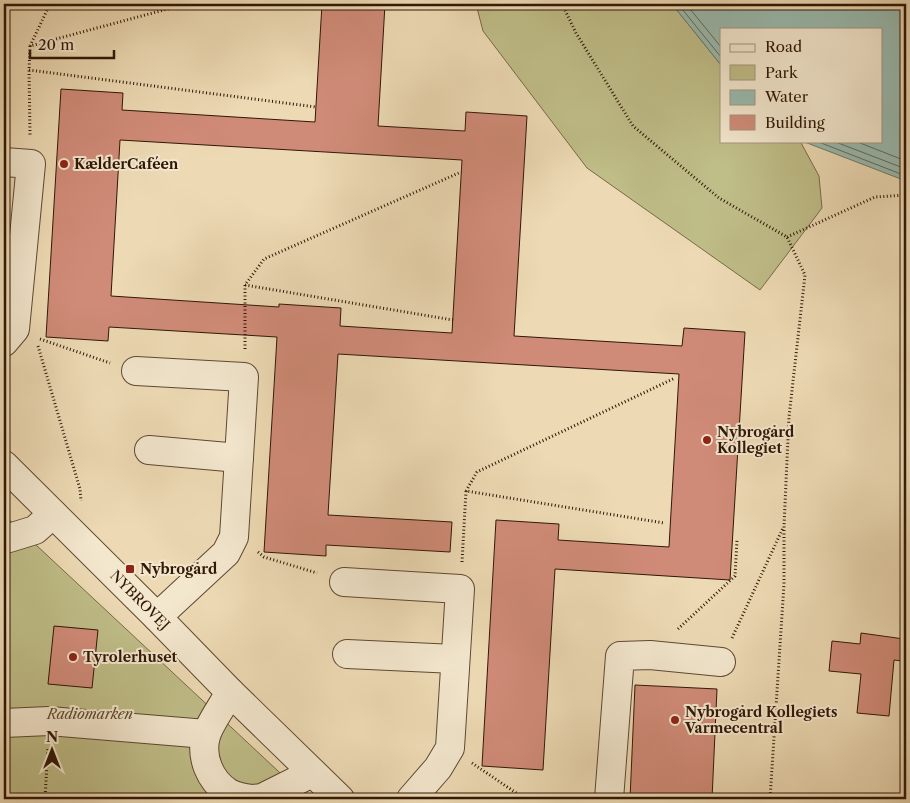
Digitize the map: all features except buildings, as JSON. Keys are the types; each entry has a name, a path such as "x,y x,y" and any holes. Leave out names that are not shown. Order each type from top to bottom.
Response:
{"street":[{"path":"4,162 30,164 13,250 15,329 4,342"},
{"path":"136,371 244,377 234,537 226,553 158,617"},
{"path":"148,450 239,458"},
{"name":"NYBROVEJ","path":"4,465 158,617 230,692 340,799"},
{"path":"4,537 9,538 35,530 54,514"},
{"path":"344,582 460,589 450,748 438,768 411,799"},
{"path":"347,654 455,659"},
{"path":"609,799 620,656 650,656 721,662"},
{"path":"230,692 206,734 204,748 206,762 211,775 219,785 229,793 241,798 262,798 312,773"},
{"path":"4,723 49,721 206,734"}],"path":[{"path":"30,164 30,46 50,4"},
{"path":"30,46 186,4"},
{"path":"562,4 576,34 633,126 719,198 787,237 805,275 789,417 784,526 784,584 770,799"},
{"path":"29,70 316,107"},
{"path":"244,377 246,285 264,259 462,172"},
{"path":"787,237 875,196 906,195"},
{"path":"246,285 452,320"},
{"path":"86,547 80,489 36,338 136,371"},
{"path":"460,589 466,491 477,472 675,378"},
{"path":"466,491 664,523"},
{"path":"721,662 784,526"},
{"path":"234,537 246,543 264,557 344,582"},
{"path":"650,656 735,576 737,540"},
{"path":"45,799 49,721"},
{"path":"450,748 525,799"}],"green space":[{"path":"476,4 672,4 720,64 720,142 801,142 819,176 822,208 760,290 587,168 483,31"},
{"name":"Radiomarken","path":"4,515 308,799 4,799"}],"water":[{"path":"672,4 906,4 906,181 805,142 882,142 882,28 720,28 720,64"}],"place":[{"name":"KælderCaféen","path":"64,164"},
{"name":"Nybrogård Kollegiet","path":"707,440"},
{"name":"Nybrogård","path":"130,569"},
{"name":"Tyrolerhuset","path":"73,657"},
{"name":"Nybrogård Kollegiets Varmecentral","path":"675,720"}]}
